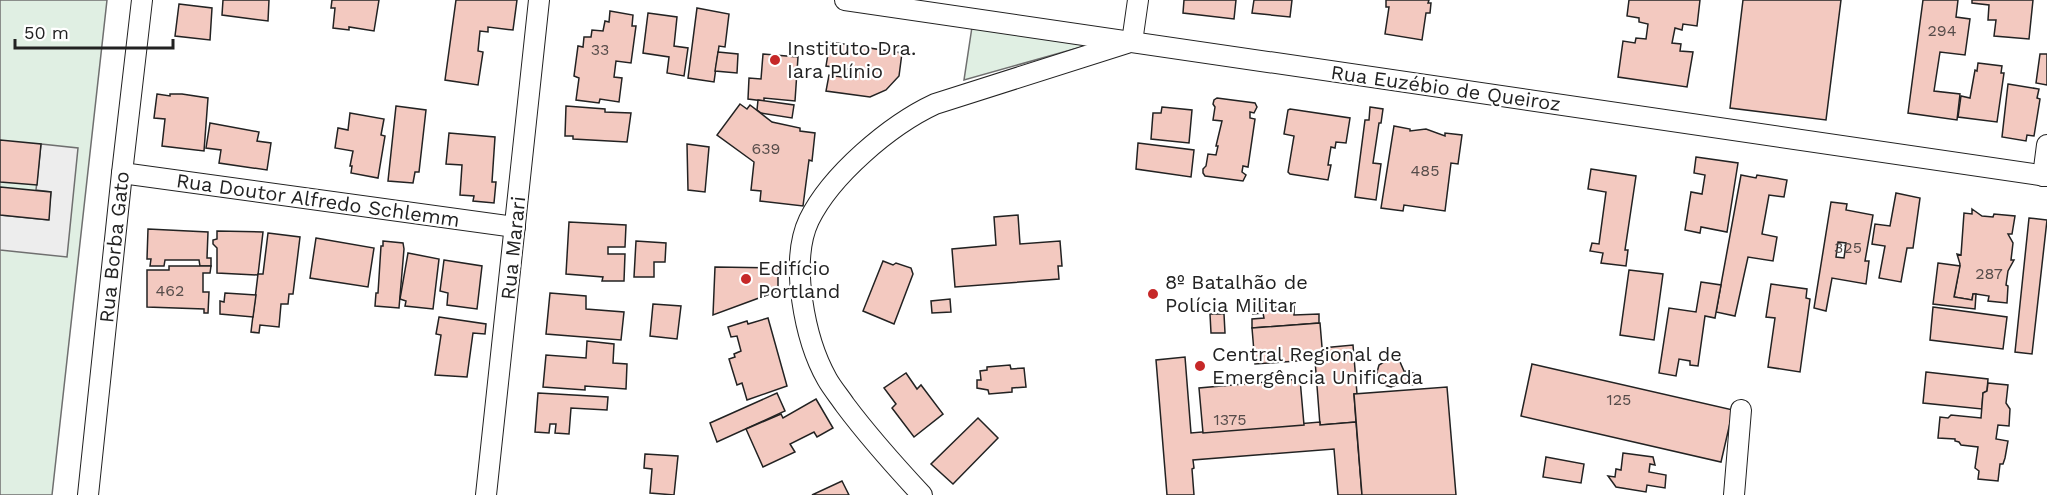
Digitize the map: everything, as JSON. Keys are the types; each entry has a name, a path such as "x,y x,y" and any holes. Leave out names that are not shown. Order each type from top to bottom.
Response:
{"street":[{"name":"Rua Borba Gato","path":"88,495 142,0"},
{"name":"Rua Marari","path":"486,495 539,0"},
{"name":"Rua Euzébio de Queiroz","path":"845,0 2045,176"},
{"path":"922,495 861,427 827,379 813,349 806,324 801,288 803,239 809,221 821,200 854,163 887,132 920,110 1132,42 1138,0"},
{"path":"2045,176 2047,145"},
{"name":"Rua Doutor Alfredo Schlemm","path":"122,173 515,227"},
{"path":"1734,495 1741,410"}],"green space":[{"path":"0,0 107,0 52,495 0,495"},
{"path":"972,27 1092,44 964,80"}],"shaded area":[{"path":"41,144 78,148 67,257 0,250 0,215 48,220 51,192 36,190"}],"building":[{"path":"223,0 269,0 268,21 222,15"},
{"path":"332,0 379,0 374,31 349,27 349,30 333,28 335,8 331,8"},
{"path":"456,0 517,0 513,30 488,27 488,32 480,31 478,51 483,52 478,85 445,80"},
{"path":"1184,0 1236,0 1234,19 1183,13"},
{"path":"1254,0 1292,0 1290,17 1252,13"},
{"path":"1386,0 1429,0 1430,13 1426,13 1422,40 1385,34 1389,7 1386,7"},
{"path":"1629,0 1700,0 1697,26 1683,24 1682,30 1675,28 1672,43 1681,44 1680,51 1693,52 1687,87 1618,77 1623,41 1635,43 1636,38 1646,39 1648,24 1639,22 1639,18 1627,16"},
{"path":"1743,0 1841,0 1826,120 1730,108"},
{"path":"1923,0 1958,0 1956,17 1970,19 1965,55 1940,52 1934,91 1960,94 1957,120 1908,113"},
{"path":"1972,0 2033,0 2029,39 1994,36 1996,20 1988,20 1989,5 1972,3"},
{"path":"179,4 212,8 210,40 175,36"},
{"path":"697,8 729,14 725,47 719,46 714,82 688,78"},
{"path":"610,11 633,15 632,26 636,26 631,63 616,61 614,77 622,78 619,102 600,99 599,103 576,100 579,78 574,76 578,46 583,47 584,37 591,37 592,30 603,31 605,21 609,22"},
{"path":"648,13 677,17 674,46 688,48 684,76 667,73 669,57 643,53"},
{"path":"830,42 902,53 899,76 886,90 870,97 826,91 829,75 854,79 856,70 826,66"},
{"path":"718,52 738,54 737,73 715,71"},
{"path":"763,54 798,57 795,101 748,99 749,78 761,79"},
{"path":"2040,54 2047,54 2047,85 2036,83"},
{"path":"1978,63 2002,66 2001,73 2004,73 1997,122 1958,117 1961,96 1970,98"},
{"path":"2008,84 2039,89 2037,98 2040,99 2034,136 2027,135 2026,141 2002,137"},
{"path":"157,94 170,96 170,94 182,94 208,98 204,151 162,146 165,119 154,118"},
{"path":"1217,98 1255,103 1257,107 1254,113 1250,112 1250,118 1255,119 1248,167 1243,166 1242,172 1246,175 1243,181 1205,176 1203,173 1208,154 1216,155 1218,146 1216,146 1222,121 1213,120 1215,107 1213,104"},
{"path":"758,100 794,105 792,118 761,113 757,110"},
{"path":"740,104 747,109 750,105 772,122 815,133 803,206 760,201 761,191 751,190 754,162 717,135"},
{"path":"396,106 426,110 419,172 415,172 413,183 388,181"},
{"path":"566,106 631,113 627,142 573,139 573,136 565,136"},
{"path":"1162,107 1192,110 1189,143 1151,139 1153,113 1161,113"},
{"path":"1370,107 1383,109 1373,163 1381,164 1376,200 1355,197 1365,120 1369,120"},
{"path":"1290,109 1350,118 1346,143 1336,142 1335,148 1331,147 1328,180 1288,172 1294,136 1284,134"},
{"path":"350,113 384,119 381,135 385,136 378,178 351,173 353,151 335,148 338,128 348,130"},
{"path":"210,123 259,132 257,141 271,143 267,170 219,163 221,150 206,148"},
{"path":"1394,126 1410,129 1410,131 1426,129 1445,136 1445,133 1462,135 1458,164 1451,163 1445,211 1404,205 1403,211 1381,208"},
{"path":"449,133 495,137 492,182 496,182 494,203 473,201 474,196 460,195 462,165 446,164"},
{"path":"0,140 41,144 37,185 0,182"},
{"path":"1138,143 1194,150 1191,177 1136,169"},
{"path":"687,144 709,147 705,192 688,190"},
{"path":"1696,157 1738,163 1727,232 1701,227 1700,233 1685,230 1691,192 1702,194 1705,175 1694,173"},
{"path":"1591,169 1636,176 1625,250 1628,250 1626,266 1601,263 1603,253 1590,251 1592,243 1599,244 1606,192 1588,189"},
{"path":"1741,175 1787,180 1784,197 1769,195 1762,234 1777,237 1773,261 1748,257 1735,316 1716,312"},
{"path":"0,187 51,192 49,220 0,215"},
{"path":"1896,193 1920,198 1913,248 1907,248 1901,282 1879,278 1885,246 1872,244 1875,224 1890,226"},
{"path":"1831,202 1847,204 1846,210 1873,215 1865,261 1869,261 1866,284 1832,278 1826,311 1814,308","holes":["1838,242 1846,243 1844,258 1836,257"]},
{"path":"1972,209 1982,216 1993,217 1994,214 2015,216 2012,234 2008,234 2013,243 2011,260 2014,260 2008,271 2007,303 1988,301 1989,296 1976,294 1973,294 1972,300 1954,297 1960,264 1957,254 1961,255 1964,213 1972,214"},
{"path":"1018,215 1020,244 1060,241 1062,266 1058,266 1059,279 955,287 952,249 996,245 994,217"},
{"path":"2029,218 2047,220 2032,354 2015,352"},
{"path":"569,222 626,225 625,247 608,247 608,254 625,254 624,281 602,281 603,277 566,274"},
{"path":"148,229 208,232 207,258 211,258 211,266 200,266 199,260 165,260 164,266 150,266 151,259 147,259"},
{"path":"217,231 263,232 258,275 217,273 217,248 213,240 217,239"},
{"path":"268,233 300,237 293,294 289,294 288,304 281,304 279,327 260,325 259,333 251,332 258,274 263,274"},
{"path":"316,238 374,248 368,287 310,278"},
{"path":"383,241 403,243 399,308 375,306"},
{"path":"636,241 666,243 665,262 654,262 654,277 634,277"},
{"path":"408,253 439,259 433,309 405,306 406,301 400,299"},
{"path":"444,260 482,266 477,309 447,305 448,293 440,291"},
{"path":"883,261 911,268 913,274 894,324 863,311"},
{"path":"1938,263 1960,266 1954,297 1972,300 1973,294 1976,294 1975,309 1933,304"},
{"path":"169,266 211,266 210,273 203,273 203,292 209,292 208,313 204,313 204,309 147,307 147,270 169,270"},
{"name":"Edifício Portland","path":"715,267 778,268 778,291 713,315"},
{"path":"1629,270 1663,274 1654,340 1620,335"},
{"path":"1701,282 1721,285 1715,318 1705,316 1698,366 1690,365 1690,361 1679,359 1676,376 1659,373 1669,308 1696,312"},
{"path":"1771,284 1807,289 1806,298 1810,299 1800,372 1768,367 1775,318 1766,317"},
{"path":"225,293 256,295 253,317 220,314 220,301 224,302"},
{"path":"550,293 586,296 586,309 624,312 621,340 546,334"},
{"path":"950,299 951,312 932,313 931,301"},
{"path":"1264,301 1265,308 1294,306 1294,315 1319,314 1319,323 1252,328 1252,319 1264,318 1263,313 1253,314 1252,302"},
{"path":"653,304 681,306 677,339 650,336"},
{"path":"1933,307 2007,317 2003,349 1930,340"},
{"path":"1210,314 1224,314 1225,333 1211,333"},
{"path":"439,317 486,324 485,334 473,333 467,377 435,375 441,335 436,334"},
{"path":"768,318 787,386 747,400 742,383 737,385 729,359 741,351 737,336 731,337 728,327"},
{"path":"1320,323 1323,359 1255,364 1252,328"},
{"path":"587,341 614,344 613,363 627,364 626,389 585,386 585,390 543,387 546,355 586,358"},
{"path":"1353,345 1357,394 1354,394 1356,422 1320,425 1315,360 1323,359 1322,348"},
{"path":"1185,357 1191,433 1320,422 1320,425 1356,422 1362,495 1338,495 1334,449 1193,460 1194,495 1167,495 1156,360"},
{"path":"1389,359 1400,362 1404,371 1414,373 1413,385 1401,383 1391,387 1381,384 1376,376 1379,365"},
{"path":"1532,364 1733,410 1721,462 1521,416"},
{"path":"1010,365 1011,369 1024,368 1026,387 1012,388 1012,392 989,394 988,390 977,388 977,380 981,380 980,371 987,370 987,367"},
{"path":"1926,372 1988,379 1987,391 1983,393 1982,409 1923,403"},
{"path":"906,373 917,389 921,385 943,414 914,437 892,408 896,404 884,388"},
{"path":"1300,379 1304,425 1203,433 1199,388"},
{"path":"1988,383 2008,385 2006,403 2010,409 2009,426 1998,425 1996,439 2008,441 2003,464 2000,464 1998,481 1978,479 1979,471 1975,468 1978,447 1961,445 1955,439 1938,438 1940,417 1948,418 1951,415 1981,418 1983,393 1987,391"},
{"path":"1447,387 1456,495 1362,495 1354,394"},
{"path":"538,393 608,397 607,410 571,408 569,434 555,433 556,424 550,424 549,433 535,432"},
{"path":"777,393 785,411 717,442 710,423"},
{"path":"816,399 833,428 817,437 814,432 790,444 795,452 763,467 746,429 781,414 783,418"},
{"path":"978,418 998,438 953,484 931,464"},
{"path":"1623,453 1653,457 1655,465 1650,464 1649,472 1666,475 1665,488 1647,485 1646,492 1616,487 1608,476 1615,477 1616,469 1621,470"},
{"path":"645,454 678,456 674,495 650,493 652,469 644,468"},
{"path":"1546,457 1584,464 1581,483 1543,477"},
{"path":"842,481 849,495 812,495"}],"place":[{"name":"Instituto Dra. Iara Plínio","path":"775,60"},
{"name":"Edifício Portland","path":"746,279"},
{"name":"8º Batalhão de Polícia Militar","path":"1153,294"},
{"name":"Central Regional de Emergência Unificada","path":"1200,366"}]}
